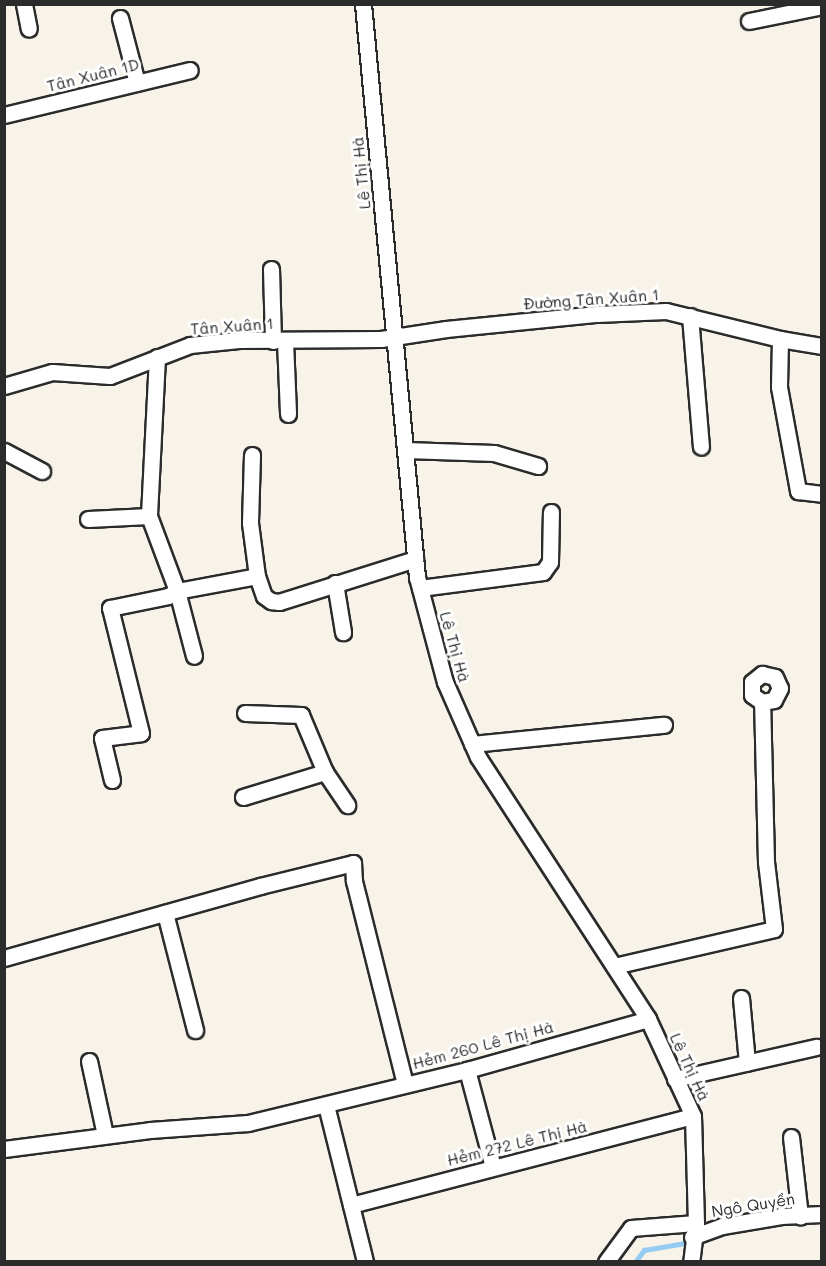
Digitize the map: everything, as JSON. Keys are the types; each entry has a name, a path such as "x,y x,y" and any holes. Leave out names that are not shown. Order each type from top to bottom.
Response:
{"street":[{"path":"24,4 29,29"},
{"name":"Lê Thị Hà","path":"363,4 415,559 420,588 445,682 472,744 499,793 648,1019 693,1116 694,1230 691,1262"},
{"path":"749,21 822,6"},
{"path":"120,18 137,83"},
{"name":"Tân Xuân 1D","path":"4,115 190,70"},
{"path":"271,269 288,414"},
{"name":"Đường Tân Xuân 1","path":"396,338 446,329 597,314 666,311 780,339 822,346"},
{"path":"690,316 701,447"},
{"name":"Tân Xuân 1","path":"4,387 52,372 110,375 190,345 239,340 396,338"},
{"path":"780,339 779,387 798,491 822,494"},
{"path":"157,357 149,516 177,591 194,656"},
{"path":"406,450 494,453 538,465"},
{"path":"4,451 42,471"},
{"path":"252,455 250,523 257,576 264,596 279,602 415,559"},
{"path":"420,588 543,572 550,562 551,512"},
{"path":"88,519 149,516"},
{"path":"112,780 102,738 141,733 110,608 168,596 177,591 257,576"},
{"path":"335,583 343,632"},
{"path":"614,966 774,929 766,862 762,702"},
{"path":"245,713 301,715 325,772 347,805"},
{"path":"472,744 664,725"},
{"path":"243,796 325,772"},
{"path":"4,958 260,886 353,863 354,881 405,1084"},
{"path":"165,913 195,1030"},
{"path":"741,998 747,1063"},
{"name":"Hẻm 260 Lê Thị Hà","path":"4,1149 105,1135 248,1123 467,1070 648,1019"},
{"path":"675,1079 816,1047"},
{"path":"89,1060 105,1135"},
{"path":"467,1070 493,1167"},
{"path":"326,1105 365,1262"},
{"name":"Hẻm 272 Lê Thị Hà","path":"351,1205 693,1116"},
{"path":"790,1137 801,1208"},
{"name":"Ngô Quyền","path":"606,1262 631,1228 694,1230 781,1216 801,1208 822,1214"}],"waterway":[{"path":"715,1236 733,1231"},
{"path":"635,1262 644,1250 692,1242"}]}
